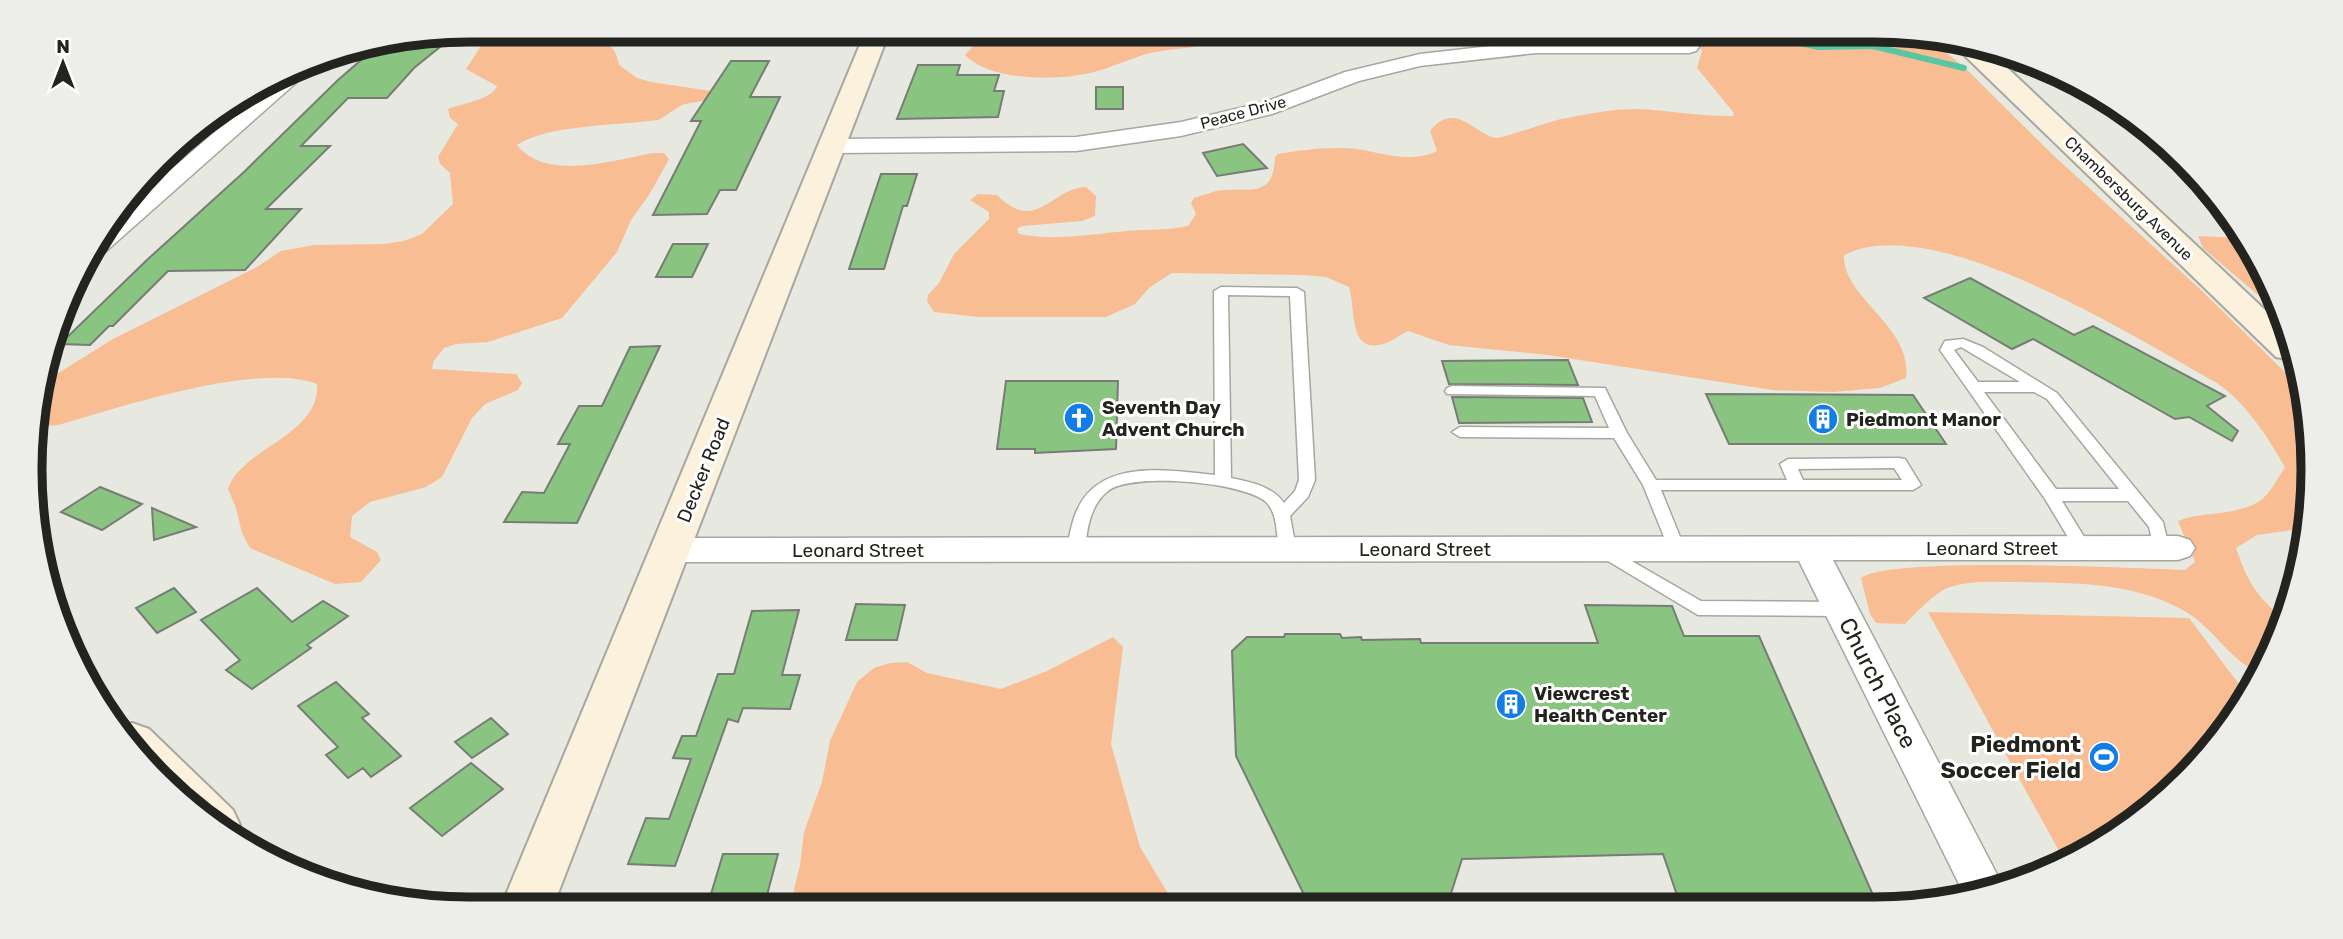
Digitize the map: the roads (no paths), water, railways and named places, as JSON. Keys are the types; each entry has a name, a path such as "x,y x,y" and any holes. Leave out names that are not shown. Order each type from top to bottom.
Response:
{"street":[{"name":"Decker Road","path":"531,897 873,42"},
{"name":"Peace Drive","path":"833,146 1076,144 1181,129 1272,107 1352,76 1514,42"},
{"name":"Peace Drive","path":"1590,42 1689,47"},
{"name":"Chambersburg Avenue","path":"1979,56 2281,344"},
{"path":"115,231 281,85"},
{"name":"Leonard Street","path":"671,550 2170,548"},
{"name":"Church Place","path":"1810,549 1980,883"}],"lane":[{"path":"1223,481 1221,291 1297,292 1307,480 1302,493 1283,514"},
{"path":"2083,548 2051,495 1947,350 1950,344 1964,343 1978,350 2052,396 2133,495 2170,548"},
{"path":"1975,387 2039,387"},
{"path":"1452,391 1600,391 1619,433 1651,485 1677,549"},
{"path":"1460,432 1619,433"},
{"path":"1651,485 1798,485 1913,485 1899,463 1788,464 1798,485"},
{"path":"1077,550 1087,502 1112,481 1167,476 1223,481 1268,494 1283,514 1288,549"},
{"path":"2051,495 2133,495"},
{"path":"1602,549 1698,608 1840,608"}],"waterway":[{"path":"1795,42 1819,47 1873,46 1964,68"},
{"path":"2016,69 2023,69"}],"place":[{"name":"Seventh Day Advent Church","path":"1079,418"},
{"name":"Piedmont Manor","path":"1823,419"},
{"name":"Viewcrest Health Center","path":"1511,704"},
{"name":"Piedmont Soccer Field","path":"2104,757"}]}
